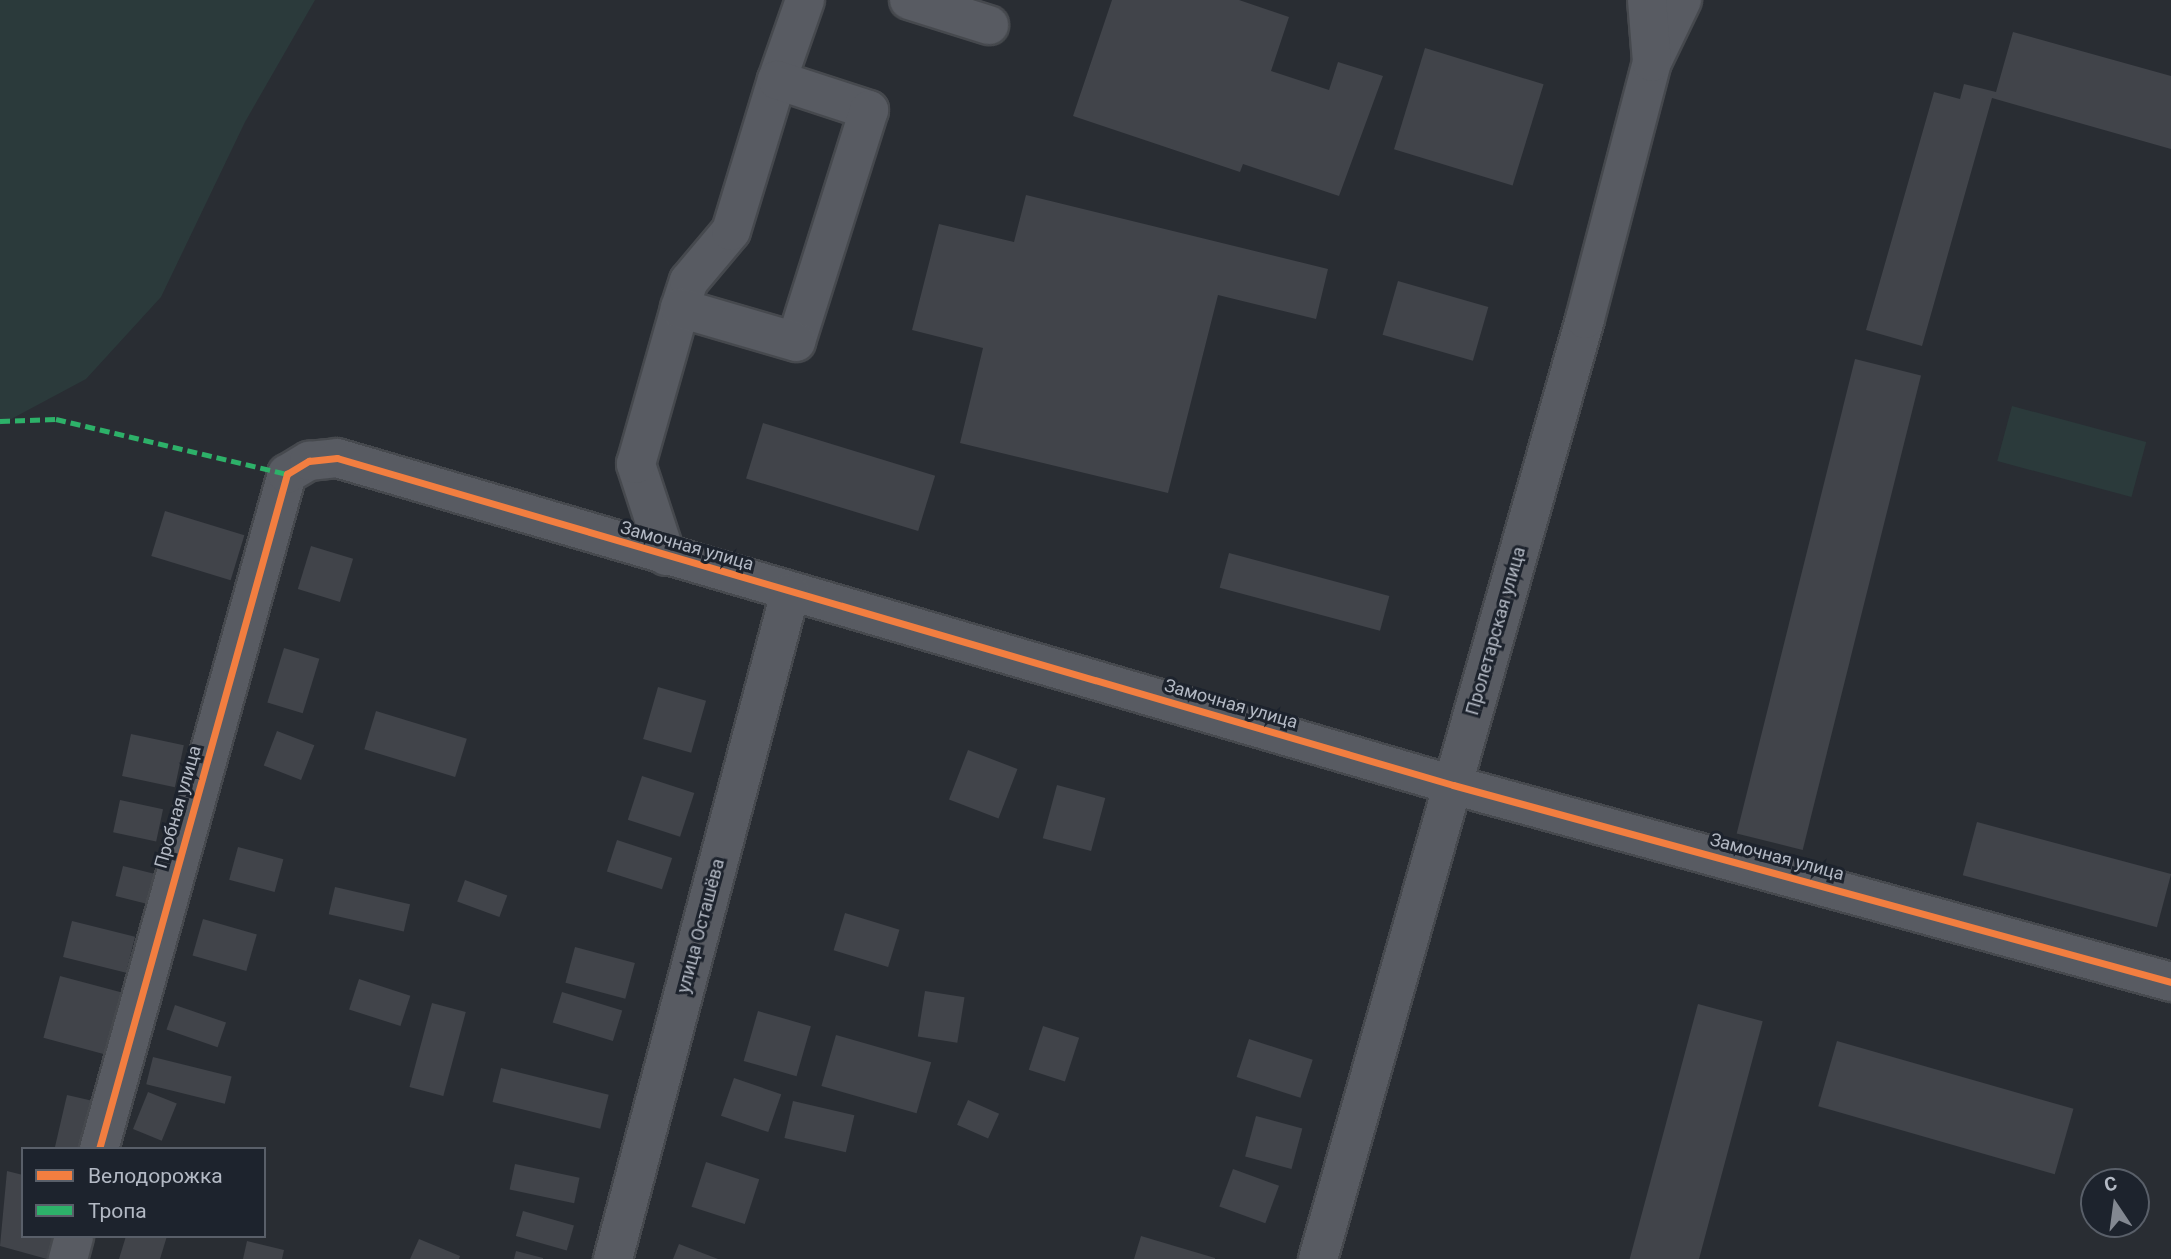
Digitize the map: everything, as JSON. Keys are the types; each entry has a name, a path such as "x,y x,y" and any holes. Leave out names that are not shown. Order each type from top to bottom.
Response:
{"street":[{"path":"666,556 636,464 689,281 731,231 777,80 805,0"},
{"path":"909,0 989,25"},
{"name":"Пролетарская улица","path":"1318,1259 1652,62 1647,0"},
{"path":"1652,62 1682,0"},
{"path":"680,308 796,342 869,110 777,80"},
{"name":"Замочная улица","path":"287,474 309,461 337,458 1452,785 2171,982"},
{"name":"Пробная улица","path":"100,1147 287,474"},
{"name":"улица Осташёва","path":"613,1259 790,593"},
{"path":"68,1259 73,1238"}],"shaded area":[{"path":"0,0 315,0 245,122 161,297 86,379 0,425"},
{"path":"2012,406 2146,442 2132,497 1997,461"}],"building":[{"path":"1112,0 1239,0 1289,17 1271,71 1329,90 1338,62 1383,76 1339,196 1243,164 1240,172 1073,116"},
{"path":"2013,32 2171,76 2171,149 1992,98 1922,346 1866,330 1934,92 1960,99 1964,84 1996,92"},
{"path":"1425,48 1544,84 1513,186 1394,149"},
{"path":"1026,195 1328,269 1316,319 1218,295 1168,493 960,443 983,348 912,330 939,224 1014,242"},
{"path":"1398,281 1488,307 1473,361 1383,335"},
{"path":"1855,359 1921,375 1803,850 1737,833"},
{"path":"763,423 935,476 918,531 746,478"},
{"path":"165,511 244,535 231,580 151,556"},
{"path":"311,546 353,559 340,602 298,589"},
{"path":"1229,553 1389,596 1380,631 1220,588"},
{"path":"284,648 319,659 303,713 267,703"},
{"path":"658,687 706,701 691,753 643,739"},
{"path":"376,711 467,739 455,777 364,749"},
{"path":"277,731 314,745 301,780 264,766"},
{"path":"131,734 184,745 175,787 122,776"},
{"path":"968,750 1017,769 998,818 949,799"},
{"path":"642,776 694,793 680,837 628,820"},
{"path":"1057,785 1105,798 1091,851 1043,838"},
{"path":"120,800 163,809 156,841 113,832"},
{"path":"1977,822 2171,874 2157,927 1963,875"},
{"path":"617,840 672,858 662,889 607,871"},
{"path":"238,847 283,859 275,892 229,880"},
{"path":"123,866 155,874 148,904 116,896"},
{"path":"465,880 507,895 499,917 457,902"},
{"path":"335,887 410,904 404,932 329,914"},
{"path":"845,913 900,930 888,967 834,950"},
{"path":"203,919 257,934 246,971 193,956"},
{"path":"72,921 135,937 126,973 63,957"},
{"path":"575,947 635,963 625,999 565,983"},
{"path":"60,976 123,993 106,1055 43,1038"},
{"path":"359,979 410,996 400,1026 349,1009"},
{"path":"925,991 965,997 957,1043 918,1036"},
{"path":"562,992 622,1010 613,1041 553,1023"},
{"path":"432,1003 466,1012 443,1096 409,1087"},
{"path":"1698,1004 1763,1021 1699,1259 1630,1259"},
{"path":"175,1005 226,1023 218,1047 167,1030"},
{"path":"758,1011 811,1026 797,1076 744,1061"},
{"path":"1043,1026 1079,1038 1065,1081 1029,1070"},
{"path":"836,1035 931,1062 917,1113 821,1086"},
{"path":"1249,1039 1313,1060 1300,1098 1237,1077"},
{"path":"1837,1041 2073,1109 2055,1174 1818,1106"},
{"path":"153,1057 232,1077 225,1104 146,1084"},
{"path":"501,1068 609,1095 600,1129 493,1102"},
{"path":"734,1078 781,1094 768,1132 721,1116"},
{"path":"148,1092 177,1104 162,1141 133,1129"},
{"path":"67,1095 94,1101 84,1147 55,1147"},
{"path":"968,1100 999,1114 988,1138 957,1125"},
{"path":"793,1101 854,1115 846,1152 784,1138"},
{"path":"1256,1116 1302,1128 1291,1169 1245,1157"},
{"path":"706,1162 759,1179 745,1224 691,1207"},
{"path":"515,1164 580,1178 574,1203 510,1189"},
{"path":"1233,1169 1279,1186 1265,1223 1219,1207"},
{"path":"7,1171 21,1174 21,1238 52,1238 47,1259 0,1246"},
{"path":"523,1211 574,1226 567,1251 516,1236"},
{"path":"1141,1236 1215,1258 1215,1259 1134,1259"},
{"path":"125,1238 166,1238 160,1259 119,1259"},
{"path":"419,1239 460,1256 459,1259 410,1259"},
{"path":"247,1241 284,1250 282,1259 243,1259"},
{"path":"679,1244 718,1259 673,1259"},
{"path":"516,1251 543,1258 543,1259 514,1259"}],"marked path":[{"path":"0,421 56,419 287,474"}],"cycle path":[{"path":"100,1147 287,474 309,461 337,458 1453,785 2171,982"}]}
